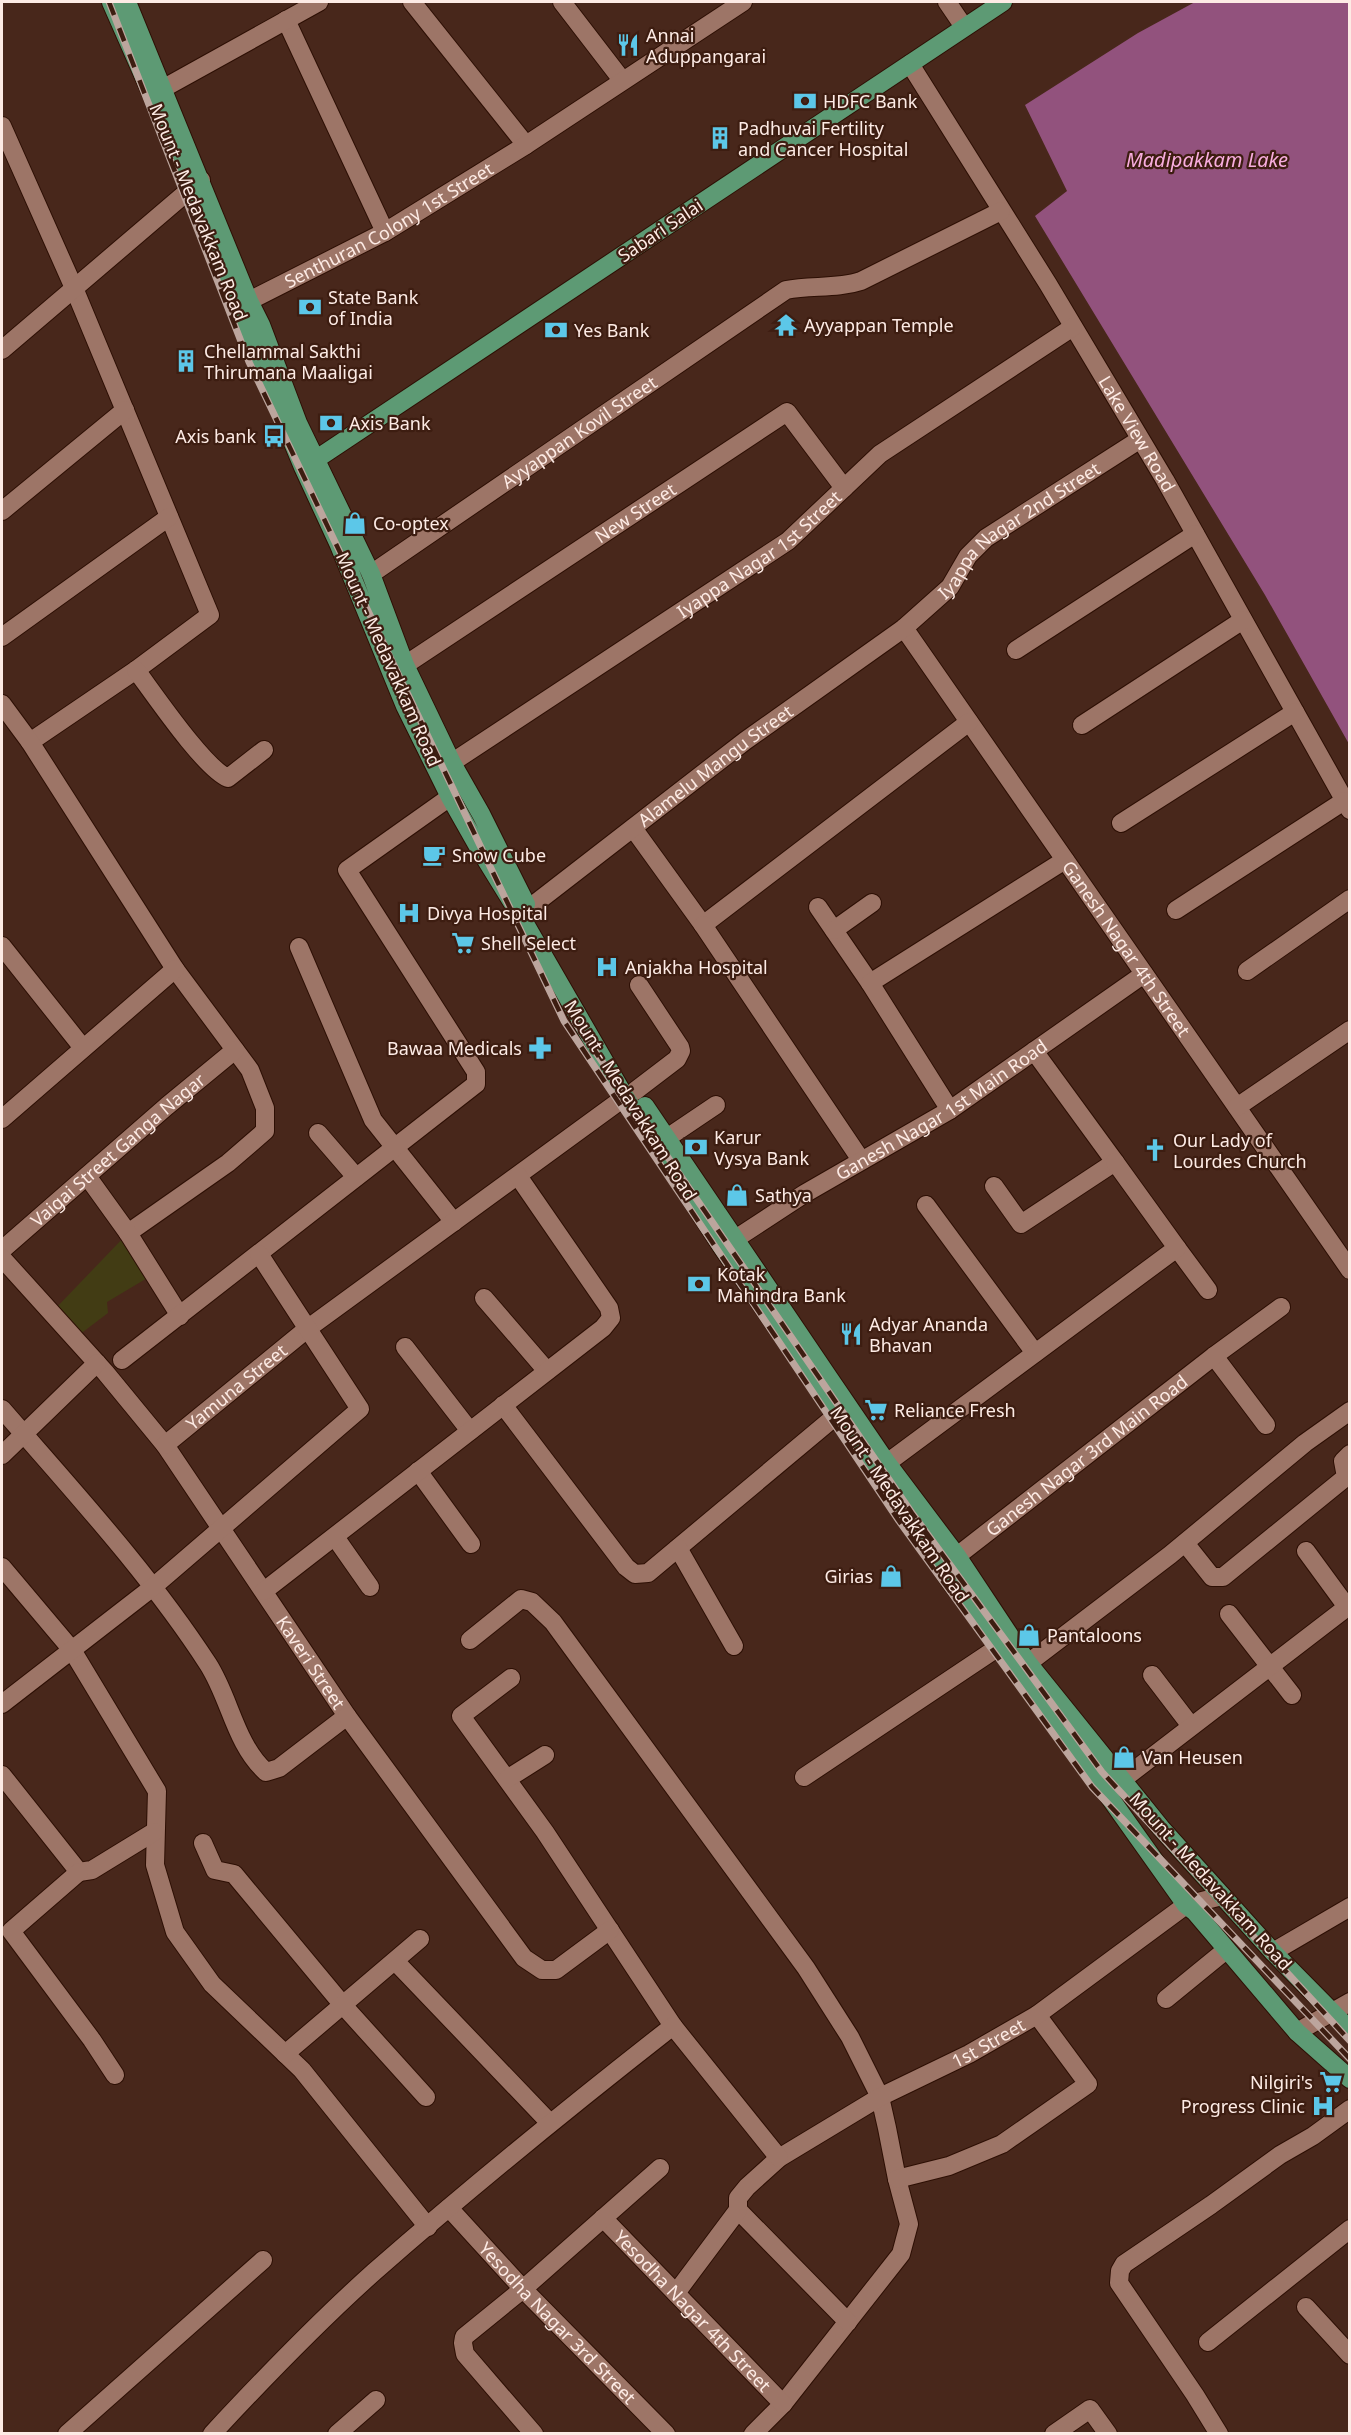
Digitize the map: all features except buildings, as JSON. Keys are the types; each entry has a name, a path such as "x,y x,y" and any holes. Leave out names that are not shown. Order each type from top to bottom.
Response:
{"main road":[{"name":"Mount - Medavakkam Road","path":"111,2 261,325 298,423 339,545 405,706 445,767 480,814 556,963 630,1094 667,1138 728,1243 957,1556 1023,1667 1186,1905 1195,1912 1297,2032 1350,2079"},
{"name":"Mount - Medavakkam Road","path":"127,2 164,88 195,184 310,463 371,574 445,767 450,797 630,1094 838,1414 952,1584 1000,1646 1023,1667 1222,1896 1273,1952 1350,2030"},
{"name":"Sabari Salai","path":"310,463 1004,2"}],"street":[{"path":"164,88 319,2"},
{"path":"412,2 526,144"},
{"path":"562,2 622,80"},
{"name":"Senthuran Colony 1st Street","path":"249,301 385,232 526,144 743,2"},
{"path":"946,2 964,27"},
{"path":"286,20 385,232"},
{"name":"Lake View Road","path":"910,64 1048,284 1195,534 1347,805"},
{"path":"2,126 74,288 210,615 30,742"},
{"path":"2,350 195,184"},
{"name":"Ayyappan Kovil Street","path":"371,574 786,290 801,287 846,286 861,281 1001,211"},
{"name":"Iyappa Nagar 1st Street","path":"445,767 788,541 880,454 1073,327"},
{"path":"2,511 125,410"},
{"name":"New Street","path":"405,665 787,412 844,488"},
{"name":"Iyappa Nagar 2nd Street","path":"904,628 950,587 968,556 986,538 1139,440"},
{"path":"2,637 169,517"},
{"path":"1016,650 1195,534"},
{"path":"1082,724 1243,620"},
{"name":"Ganesh Nagar 4th Street","path":"904,628 1350,1270"},
{"name":"Alamelu Mangu Street","path":"528,909 745,741 904,628"},
{"path":"135,670 205,760 221,776 228,778 264,750"},
{"path":"2,704 30,742 175,969 250,1070 265,1108 265,1131 228,1163 129,1233"},
{"path":"1121,823 1294,712"},
{"path":"703,925 969,722"},
{"path":"122,1360 476,1084 476,1072 346,870 450,797"},
{"path":"1176,910 1347,805"},
{"path":"633,828 703,925 861,1160"},
{"path":"870,983 1065,860"},
{"path":"1247,971 1350,899"},
{"path":"834,930 872,903"},
{"path":"818,907 870,983 950,1110"},
{"path":"2,946 83,1048"},
{"path":"299,947 373,1120 454,1222"},
{"path":"2,1119 175,969"},
{"name":"Ganesh Nagar 1st Main Road","path":"728,1243 861,1160 950,1110 1144,974"},
{"name":"Yamuna Street","path":"165,1445 307,1329 677,1059 681,1051 680,1047 639,985"},
{"path":"1237,1107 1350,1030"},
{"name":"Vaigai Street Ganga Nagar","path":"2,1250 235,1050"},
{"path":"1034,1051 1208,1290"},
{"path":"667,1138 716,1105"},
{"path":"318,1133 356,1178"},
{"path":"994,1186 1021,1224 1115,1162"},
{"path":"87,1176 129,1233 180,1316"},
{"path":"264,1592 603,1328 611,1318 609,1308 518,1176"},
{"path":"926,1205 1035,1353"},
{"path":"887,1463 1177,1248"},
{"path":"2,1704 153,1587 360,1408 259,1254"},
{"name":"Kaveri Street","path":"2,1258 97,1363 165,1445 222,1526 347,1716 279,1768 266,1772 249,1752 210,1666 153,1587 2,1409"},
{"path":"484,1298 547,1371"},
{"name":"Ganesh Nagar 3rd Main Road","path":"957,1556 1214,1356 1281,1307"},
{"path":"405,1347 470,1431"},
{"path":"1214,1356 1266,1425"},
{"path":"2,1455 97,1363"},
{"path":"503,1405 626,1567 635,1574 648,1573 838,1414"},
{"path":"1023,1667 1185,1543 1305,1443 1350,1411"},
{"path":"1185,1543 1212,1577 1223,1577 1346,1477 1343,1461 1350,1454"},
{"path":"418,1472 471,1544"},
{"path":"335,1537 370,1587"},
{"path":"678,1548 734,1646"},
{"path":"1122,1780 1348,1606 1306,1551"},
{"path":"2,1567 72,1650 157,1791 154,1832 155,1865 175,1932 212,1984 302,2070 428,2227"},
{"path":"470,1640 521,1599 532,1602 552,1622 806,1968 850,2037 880,2097 909,2224 901,2254 783,2404 753,2433"},
{"path":"1229,1614 1292,1695"},
{"path":"804,1777 1000,1646"},
{"path":"1152,1676 1191,1726"},
{"path":"511,1678 461,1716 507,1779 673,2025 779,2158"},
{"path":"347,1716 524,1959 542,1970 556,1970 610,1930"},
{"path":"507,1779 545,1755"},
{"path":"2,1775 8,1796 79,1872"},
{"path":"115,2075 92,2040 6,1935 79,1872 92,1870 154,1832"},
{"path":"203,1843 215,1870 234,1874 342,2004 426,2097"},
{"path":"1186,1905 1222,1896"},
{"name":"1st Street","path":"676,2293 738,2210 738,2198 779,2158 880,2097 969,2054 1037,2015 1186,1905"},
{"path":"1273,1952 1350,1907"},
{"path":"285,2054 420,1939"},
{"path":"1166,1999 1226,1950"},
{"path":"395,1961 550,2124"},
{"path":"1297,2032 1350,2002"},
{"path":"897,2179 949,2166 1002,2144 1088,2084 1037,2015"},
{"path":"212,2433 272,2370 364,2281 550,2124 673,2025"},
{"path":"1219,2433 1196,2395 1119,2283 1120,2271 1124,2264 1350,2109"},
{"path":"534,2433 465,2354 462,2343 464,2337 523,2289 660,2168"},
{"name":"Yesodha Nagar 3rd Street","path":"449,2208 523,2289 666,2433"},
{"path":"738,2210 848,2322"},
{"name":"Yesodha Nagar 4th Street","path":"603,2218 783,2404"},
{"path":"1208,2342 1350,2229"},
{"path":"68,2433 263,2260"},
{"path":"1306,2307 1350,2355"},
{"path":"337,2433 376,2400"},
{"path":"1054,2433 1090,2409 1108,2433"}],"shaded area":[{"path":"128,1233 154,1274 107,1302 108,1313 79,1335 55,1309"}],"water":[{"name":"Madipakkam Lake","path":"1195,2 1349,2 1349,744 1265,595 1035,216 1067,191 1025,105 1138,33"}],"railway":[{"path":"109,2 249,362 564,1021 899,1521 1092,1787 1350,2059"},
{"path":"575,1022 912,1513 1102,1772 1350,2041"}],"place":[{"name":"Annai Aduppangarai","path":"628,45"},
{"name":"HDFC Bank","path":"805,101"},
{"name":"Padhuvai Fertility and Cancer Hospital","path":"720,138"},
{"name":"State Bank of India","path":"310,307"},
{"name":"Ayyappan Temple","path":"786,325"},
{"name":"Yes Bank","path":"556,330"},
{"name":"Chellammal Sakthi Thirumana Maaligai","path":"186,361"},
{"name":"Axis Bank","path":"331,423"},
{"name":"Axis bank","path":"274,436"},
{"name":"Co-optex","path":"355,523"},
{"name":"Snow Cube","path":"434,855"},
{"name":"Divya Hospital","path":"409,913"},
{"name":"Shell Select","path":"463,943"},
{"name":"Anjakha Hospital","path":"607,967"},
{"name":"Bawaa Medicals","path":"540,1048"},
{"name":"Karur Vysya Bank","path":"696,1147"},
{"name":"Our Lady of Lourdes Church","path":"1155,1150"},
{"name":"Sathya","path":"737,1195"},
{"name":"Kotak Mahindra Bank","path":"699,1284"},
{"name":"Adyar Ananda Bhavan","path":"851,1334"},
{"name":"Reliance Fresh","path":"876,1410"},
{"name":"Girias","path":"891,1576"},
{"name":"Pantaloons","path":"1029,1635"},
{"name":"Van Heusen","path":"1124,1757"},
{"name":"Nilgiri's","path":"1331,2082"},
{"name":"Progress Clinic","path":"1323,2106"}]}
